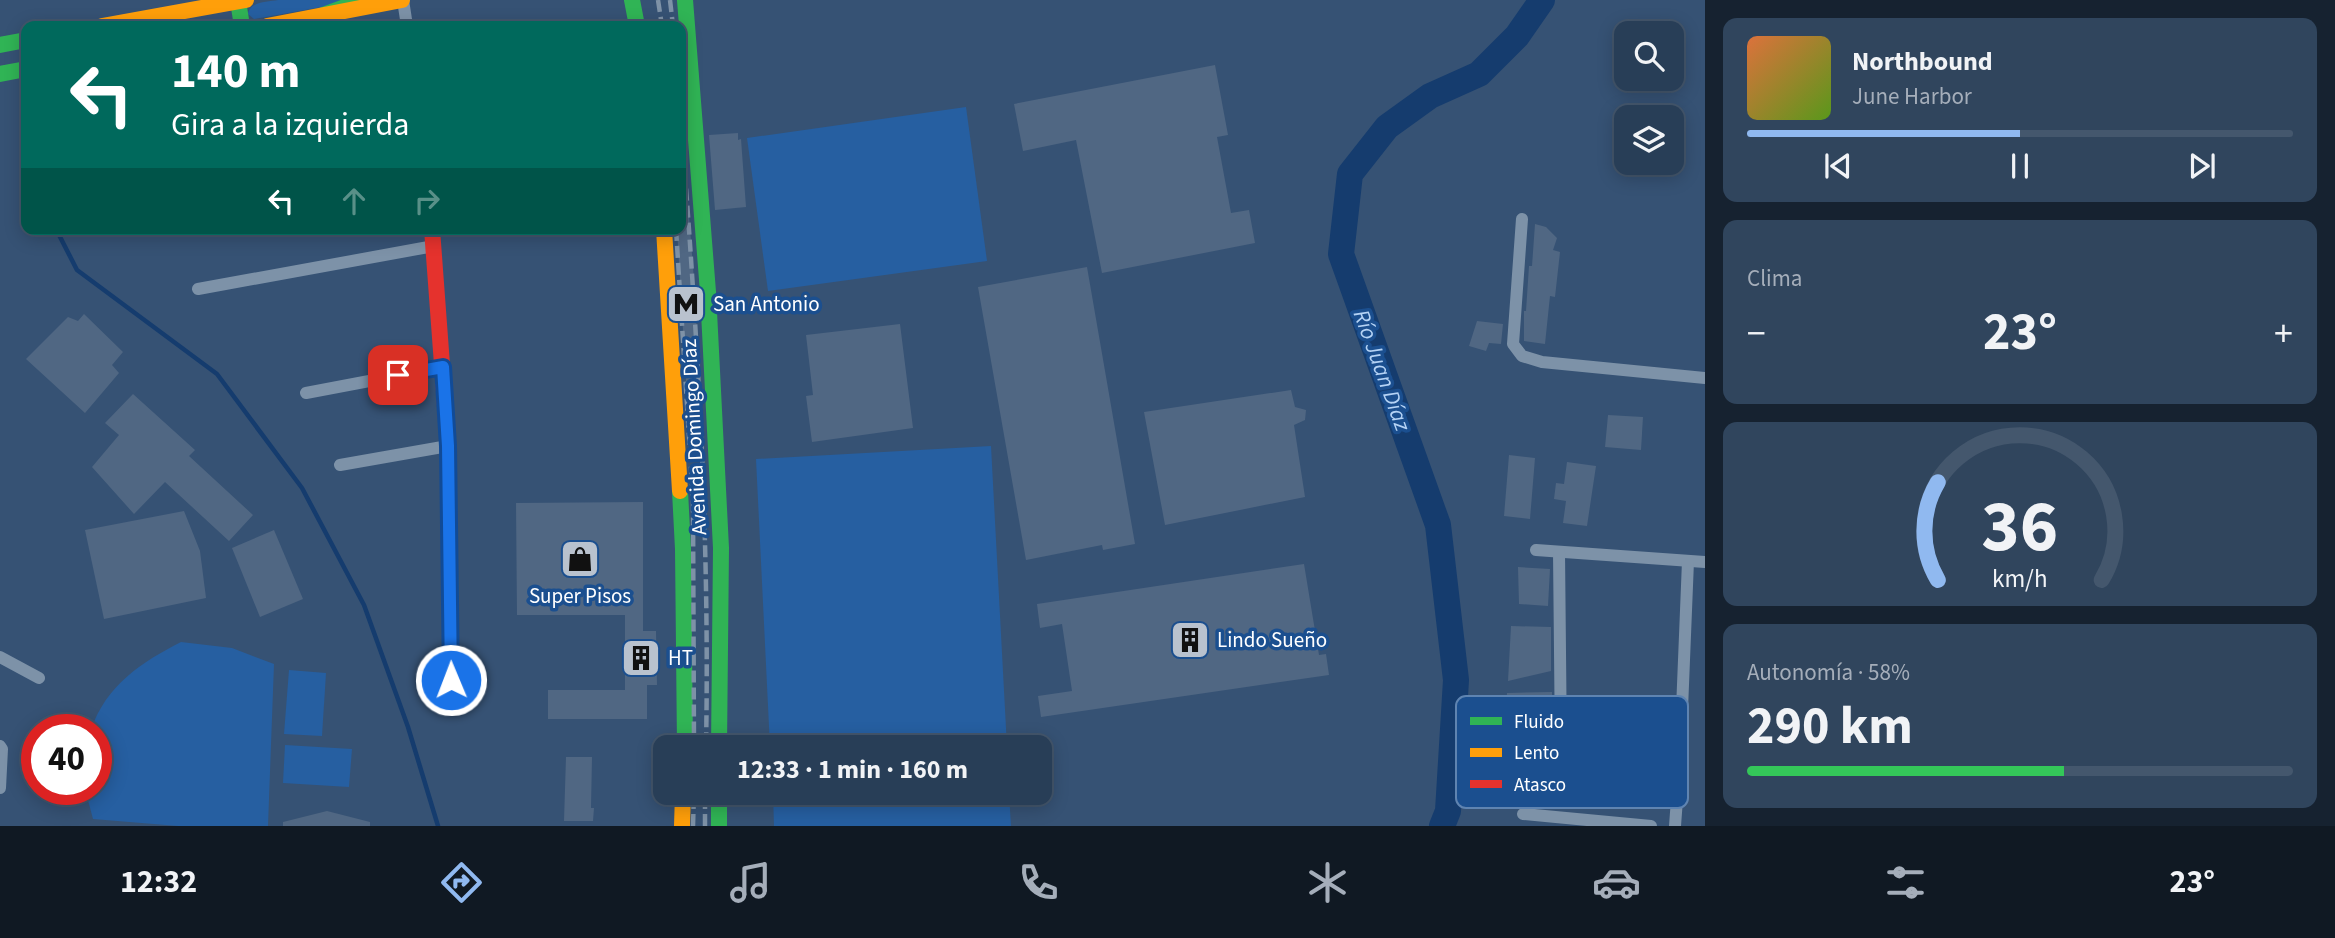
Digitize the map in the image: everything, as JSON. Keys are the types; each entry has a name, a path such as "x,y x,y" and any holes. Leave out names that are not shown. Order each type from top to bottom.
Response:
{"main road":[{"path":"323,15 364,0"},
{"path":"292,21 403,0"},
{"path":"632,0 636,21"},
{"path":"646,0 648,21"},
{"name":"Avenida Domingo Díaz","path":"685,0 708,292 721,548 719,735"},
{"path":"687,17 691,0"},
{"path":"130,21 242,1 242,21"},
{"path":"0,45 21,41"},
{"path":"0,74 21,70"},
{"path":"433,235 448,446 451,680"},
{"name":"Avenida Domingo Díaz","path":"664,235 683,549 685,735"},
{"path":"682,826 683,805"},
{"path":"719,805 719,826"}],"street":[{"path":"403,0 406,21"},
{"path":"1522,219 1513,344 1522,356 1542,362 1705,379"},
{"path":"198,289 434,246"},
{"path":"306,393 443,367"},
{"path":"340,465 448,446"},
{"path":"1536,550 1705,562"},
{"path":"1559,551 1560,696"},
{"path":"1683,696 1688,561"},
{"path":"0,657 39,678"},
{"path":"0,746 0,788"},
{"path":"1675,826 1676,808"},
{"path":"1523,814 1651,826"}],"shaded area":[{"path":"278,0 342,0 322,7 254,19 248,14 255,4"},
{"path":"966,107 987,261 768,291 747,138"},
{"path":"991,446 1006,735 769,735 756,459"},
{"path":"181,642 232,648 274,664 268,826 178,826 93,819 89,805 112,805 112,714 98,714 116,688 153,658"},
{"path":"289,670 326,673 322,736 284,734"},
{"path":"285,745 352,749 349,787 283,783"},
{"path":"773,805 1010,805 1011,826 774,826"}],"building":[{"path":"1215,65 1228,135 1217,137 1231,213 1249,210 1255,243 1102,273 1076,140 1023,151 1014,104"},
{"path":"738,133 738,140 741,139 746,207 715,210 709,135"},
{"path":"686,176 699,380 686,381 677,235 686,235"},
{"path":"1535,224 1546,227 1557,238 1553,250 1560,252 1555,297 1550,296 1545,344 1524,341 1524,311 1529,266 1532,266"},
{"path":"1087,267 1135,544 1103,550 1102,545 1026,560 978,287"},
{"path":"84,314 123,352 112,365 119,373 85,413 26,359 68,317 78,321"},
{"path":"1477,321 1503,324 1501,344 1489,343 1486,351 1469,346"},
{"path":"900,324 913,428 812,442 806,396 813,395 806,335"},
{"path":"1291,390 1295,407 1306,410 1305,420 1294,425 1305,497 1165,525 1144,412"},
{"path":"133,394 195,450 189,456 253,515 229,541 165,482 134,514 92,467 119,435 105,423"},
{"path":"1608,415 1643,417 1641,450 1605,447"},
{"path":"1509,455 1535,458 1530,519 1504,516"},
{"path":"1567,462 1596,466 1587,526 1563,523 1566,501 1554,499 1556,483 1564,484"},
{"name":"Super Pisos","path":"643,502 643,631 656,631 657,685 647,685 647,719 548,719 548,690 625,690 625,615 517,615 516,503"},
{"path":"184,511 200,551 206,598 104,619 85,530"},
{"path":"274,530 303,599 260,617 232,548"},
{"path":"1304,564 1319,655 1326,654 1329,675 1041,717 1038,696 1072,691 1062,624 1040,628 1037,604"},
{"path":"1518,567 1550,569 1548,606 1519,604"},
{"path":"1511,626 1551,627 1551,671 1508,681"},
{"path":"1552,692 1552,696 1507,696 1507,693"},
{"path":"566,757 592,757 593,821 564,821"},
{"path":"327,811 370,822 370,826 283,826 283,822"}],"waterway":[{"name":"Río Juan Díaz","path":"1442,826 1448,811 1456,680 1438,525 1341,254 1350,174 1387,127 1430,96 1479,74 1517,36 1542,0"},
{"path":"59,235 77,270 217,374 302,488 364,605 408,727 438,826"}],"railway":[{"path":"658,0 661,21"},
{"path":"670,0 672,21"},
{"path":"686,192 704,512 706,735"},
{"path":"676,235 693,500 694,735"},
{"path":"693,826 694,805"},
{"path":"705,805 705,826"}],"traffic: fast":[{"path":"323,15 364,0"},
{"path":"632,0 636,21"},
{"path":"685,0 708,292 721,548 719,735"},
{"path":"238,1 241,21"},
{"path":"0,45 21,41"},
{"path":"0,74 21,70"},
{"path":"680,491 685,735"},
{"path":"450,569 451,680"},
{"path":"719,805 719,826"}],"traffic: slow":[{"path":"130,21 246,0"},
{"path":"293,21 402,0"},
{"path":"664,235 680,491"},
{"path":"682,826 683,805"}],"traffic: jam":[{"path":"432,235 448,446 450,569"}],"place":[{"name":"San Antonio","path":"686,304"},
{"name":"Super Pisos","path":"580,559"},
{"name":"Lindo Sueño","path":"1190,640"},
{"name":"HT","path":"641,658"}],"route":[{"path":"398,375 443,367 448,446 451,680"}]}
